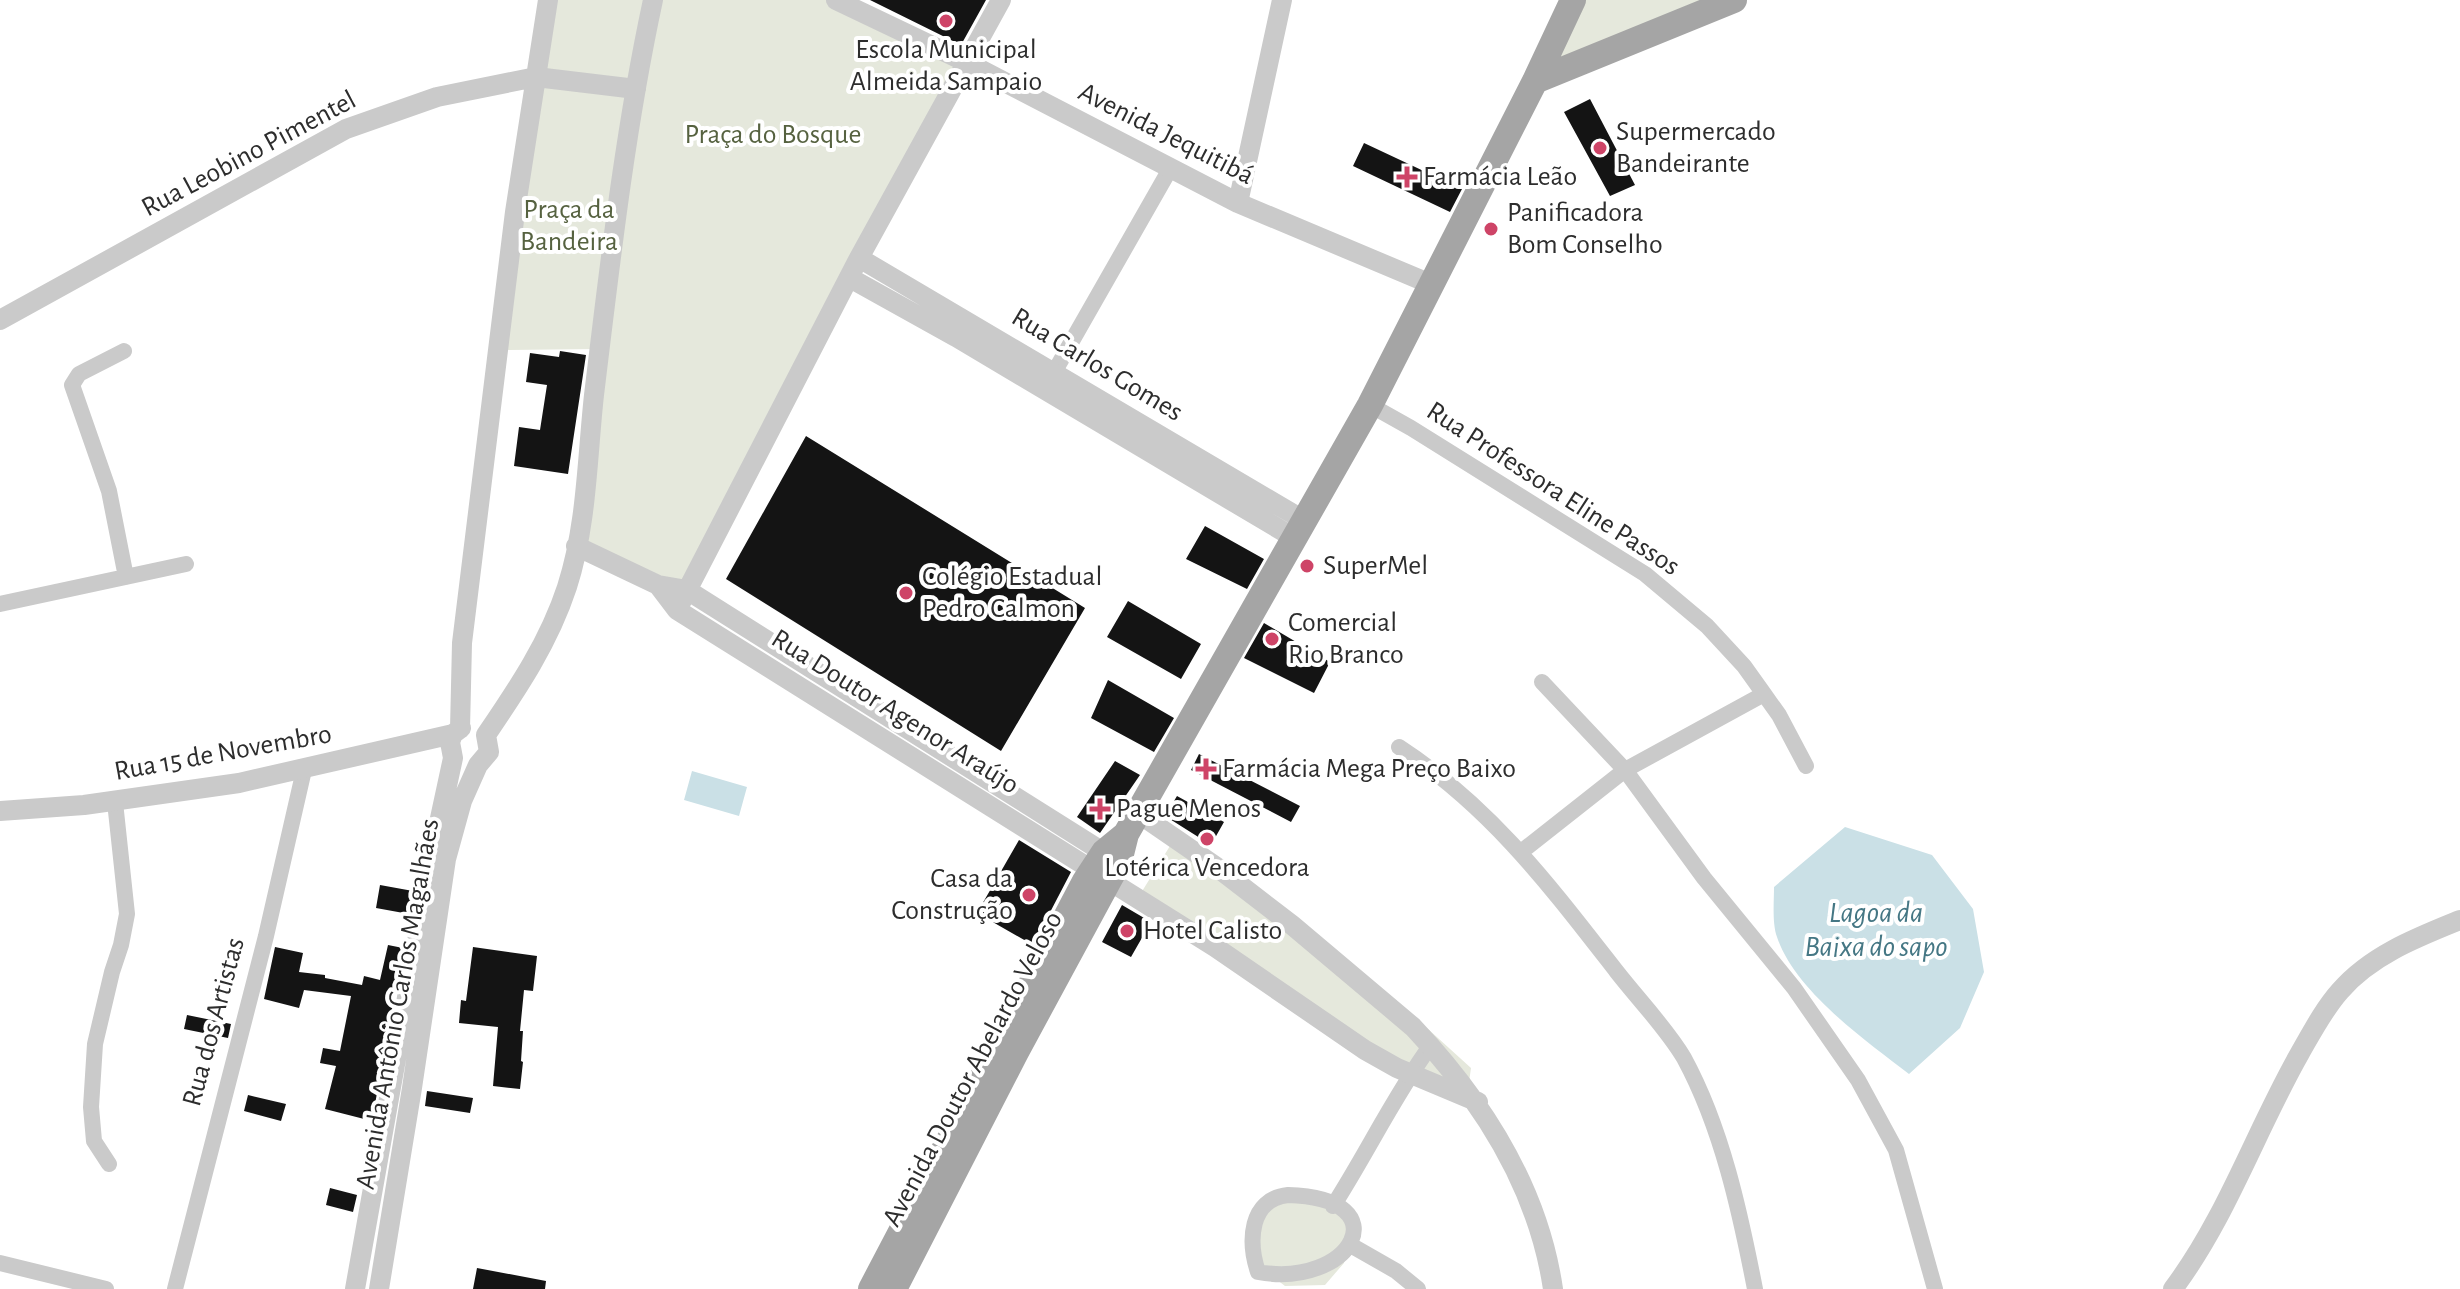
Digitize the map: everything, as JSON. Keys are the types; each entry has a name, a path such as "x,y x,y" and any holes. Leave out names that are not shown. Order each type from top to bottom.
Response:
{"main road":[{"path":"1106,866 1370,405 1433,285 1573,0"},
{"path":"1535,81 1734,0"},
{"name":"Avenida Doutor Abelardo Veloso","path":"871,1289 1106,866"},
{"name":"Avenida Doutor Abelardo Veloso","path":"894,1289 1008,1047"}],"street":[{"path":"355,1289 413,1022 434,846 453,758 450,742 456,732 462,643 515,212 548,0"},
{"path":"456,732 474,727 486,735 525,679 555,620 568,585 584,507 595,395 636,89 653,0"},
{"name":"Avenida Jequitibá","path":"836,0 966,62 1238,203 1433,285"},
{"path":"677,610 859,258 1001,0"},
{"path":"1238,203 1282,0"},
{"name":"Rua Leobino Pimentel","path":"0,320 346,129 437,97 536,77 636,89"},
{"path":"1043,390 1170,169"},
{"name":"Rua Carlos Gomes","path":"859,258 961,328 1043,390 1239,494 1300,530"},
{"name":"Rua Carlos Gomes","path":"850,278 1054,372 1239,494"},
{"path":"124,351 79,374 72,385 109,491 126,577"},
{"name":"Rua Professora Eline Passos","path":"1370,405 1645,574 1707,626 1744,666 1779,715 1806,766"},
{"name":"Rua Doutor Agenor Araújo","path":"576,546 658,585 687,590 1106,866"},
{"path":"0,604 186,564"},
{"name":"Rua Doutor Agenor Araújo","path":"658,585 677,610 1106,866"},
{"path":"1542,682 1625,770 1704,878 1794,988 1858,1080 1896,1150 1935,1289"},
{"path":"1521,852 1625,770 1764,694"},
{"name":"Rua 15 de Novembro","path":"0,811 115,802 224,786 304,770 456,732"},
{"name":"Avenida Antônio Carlos Magalhães","path":"379,1289 413,1022 446,859 458,813 478,765 489,752 486,735"},
{"path":"1399,747 1466,796 1521,852 1682,1056 1708,1109 1755,1289"},
{"path":"453,758 464,766 478,765"},
{"name":"Rua dos Artistas","path":"175,1289 266,936 304,770"},
{"path":"109,1164 94,1141 91,1107 95,1044 127,914 115,802"},
{"path":"1132,823 1218,868 1292,925 1431,1045 1478,1102 1520,1177 1549,1259 1553,1289"},
{"path":"1106,866 1365,1050 1411,1074 1478,1102"},
{"path":"2173,1289 2193,1262 2234,1185 2272,1102 2341,990 2380,957 2460,920"},
{"path":"1333,1206 1431,1045"},
{"path":"1317,1285 1285,1286 1257,1281 1252,1237 1260,1209 1273,1197 1303,1195 1333,1206 1347,1217 1353,1231 1354,1247 1349,1263 1338,1277"},
{"path":"1354,1247 1396,1271 1418,1289"},
{"path":"360,1258 383,1262"},
{"path":"0,1263 106,1289"}],"green space":[{"name":"Praça do Bosque","path":"550,0 837,0 966,62 687,590 577,546 601,349 499,350"},
{"path":"1573,0 1732,0 1535,81"},
{"path":"1173,841 1428,1029 1471,1068 1467,1097 1397,1068 1141,893"},
{"path":"1271,1198 1318,1199 1350,1224 1344,1263 1325,1285 1285,1286 1260,1267 1252,1237"}],"water":[{"path":"692,771 747,787 739,816 684,800"},
{"name":"Lagoa da Baixa do sapo","path":"1845,827 1932,855 1973,909 1984,972 1960,1028 1909,1074 1815,995 1786,957 1775,931 1774,887"}],"building":[{"name":"Escola Municipal Almeida Sampaio","path":"870,0 986,0 961,45"},
{"name":"Supermercado Bandeirante","path":"1590,99 1635,185 1610,196 1564,112"},
{"name":"Farmácia Leão","path":"1364,143 1462,189 1450,212 1353,166"},
{"path":"560,351 586,355 568,474 514,466 519,427 540,430 547,385 526,382 530,353 559,357"},
{"name":"Colégio Estadual Pedro Calmon","path":"806,436 1085,608 1001,751 726,579"},
{"path":"1205,526 1264,559 1247,589 1186,559"},
{"path":"1128,601 1201,644 1181,679 1107,637"},
{"name":"Comercial Rio Branco","path":"1264,623 1330,662 1314,693 1244,658"},
{"path":"1108,680 1174,718 1154,752 1091,718"},
{"path":"1199,754 1300,806 1291,822 1191,770"},
{"path":"1115,761 1140,775 1100,833 1077,817"},
{"path":"1177,796 1224,822 1211,845 1165,816"},
{"name":"Casa da Construção","path":"1019,840 1071,872 1033,945 977,913"},
{"path":"380,885 413,891 409,914 376,908"},
{"name":"Hotel Calisto","path":"1122,905 1151,922 1131,957 1102,942"},
{"path":"388,945 403,948 372,1121 325,1109 336,1066 320,1063 323,1048 340,1051 351,996 304,990 299,1008 264,999 275,947 303,953 299,972 362,985 364,976 380,980"},
{"path":"473,947 537,956 533,991 524,990 520,1089 493,1086 498,1027 459,1023 461,1000 466,1001"},
{"path":"187,1015 231,1024 228,1038 184,1029"},
{"path":"427,1091 473,1098 470,1113 425,1106"},
{"path":"248,1095 286,1104 281,1121 244,1111"},
{"path":"330,1188 357,1195 353,1212 326,1205"},
{"path":"477,1268 546,1281 545,1289 473,1289"}],"place":[{"name":"Escola Municipal Almeida Sampaio","path":"946,21"},
{"name":"Supermercado Bandeirante","path":"1600,148"},
{"name":"Farmácia Leão","path":"1407,177"},
{"name":"Panificadora Bom Conselho","path":"1491,229"},
{"name":"SuperMel","path":"1307,566"},
{"name":"Colégio Estadual Pedro Calmon","path":"906,593"},
{"name":"Comercial Rio Branco","path":"1272,639"},
{"name":"Farmácia Mega Preço Baixo","path":"1206,769"},
{"name":"Pague Menos","path":"1100,809"},
{"name":"Lotérica Vencedora","path":"1207,839"},
{"name":"Casa da Construção","path":"1029,895"},
{"name":"Hotel Calisto","path":"1127,931"}],"park label":[{"name":"Praça da Bandeira","path":"569,226"}]}
